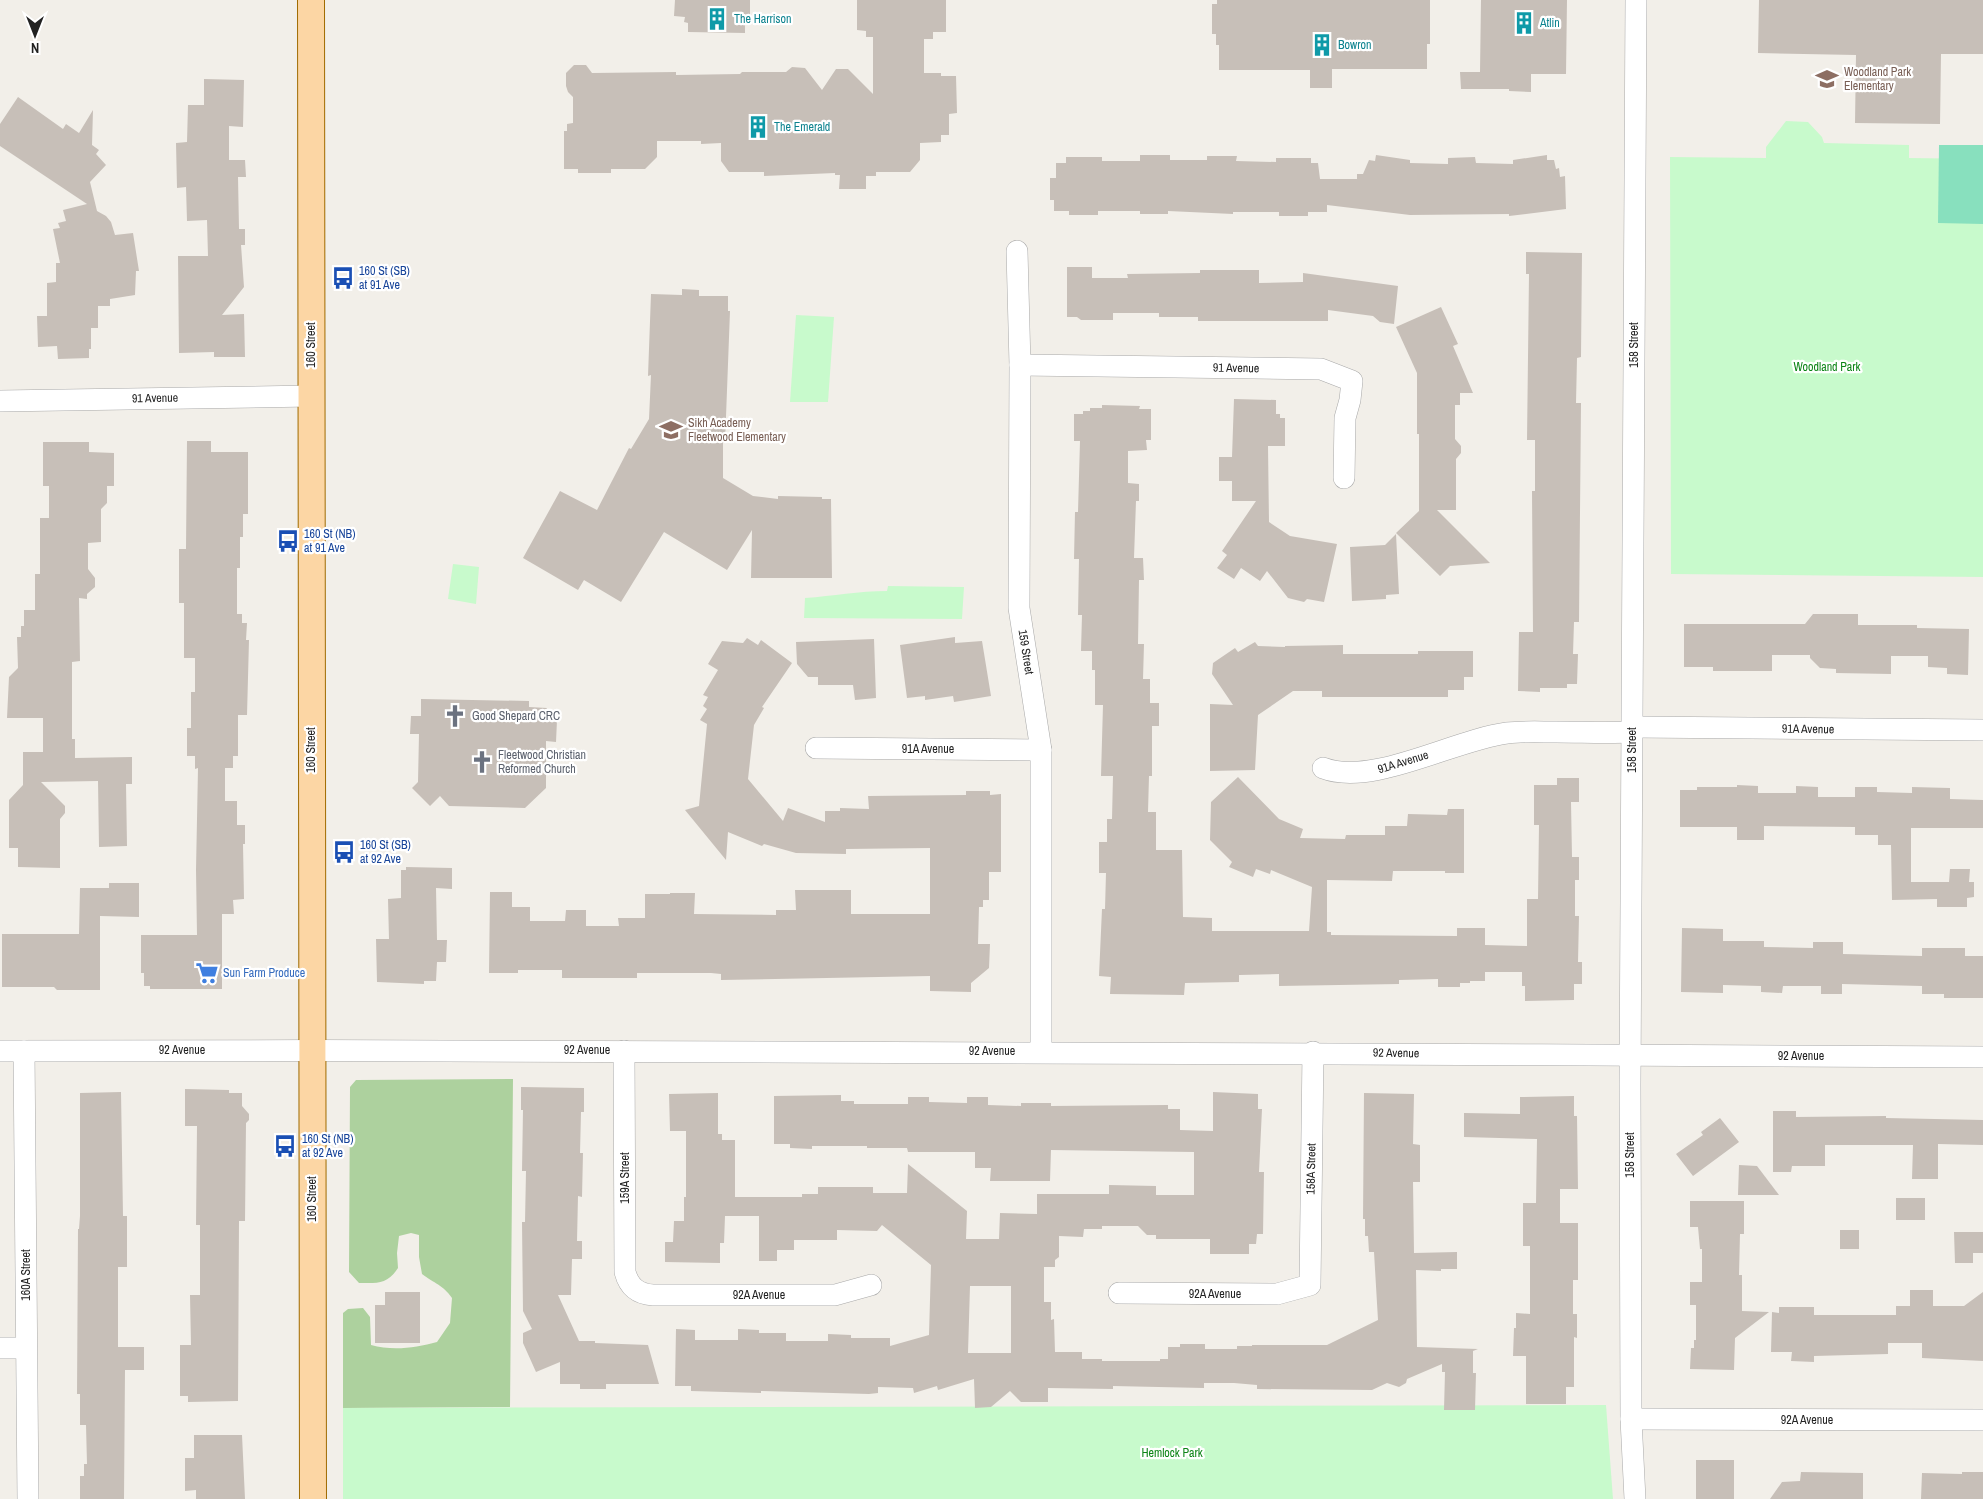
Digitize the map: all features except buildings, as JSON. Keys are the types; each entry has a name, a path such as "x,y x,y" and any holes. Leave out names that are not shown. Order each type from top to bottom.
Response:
{"main road":[{"name":"160 Street","path":"311,0 313,1499"}],"street":[{"name":"158 Street","path":"1635,1499 1631,1419 1636,0"},
{"name":"159 Street","path":"1017,251 1020,365 1019,608 1041,750 1041,1051"},
{"name":"91 Avenue","path":"1020,365 1321,369 1337,374 1352,381 1346,418 1344,478"},
{"name":"91 Avenue","path":"0,401 311,396"},
{"name":"91A Avenue","path":"1323,768 1347,774 1378,770 1482,737 1509,733 1632,730 1983,730"},
{"name":"91A Avenue","path":"816,748 1041,750"},
{"name":"92 Avenue","path":"0,1051 311,1049 1041,1051 1983,1057"},
{"name":"160A Street","path":"24,1051 28,1499"},
{"name":"159A Street","path":"624,1051 625,1272 628,1281 636,1291 646,1294"},
{"name":"158A Street","path":"1310,1285 1313,1052"},
{"name":"92A Avenue","path":"646,1294 835,1295 871,1285"},
{"name":"92A Avenue","path":"1119,1293 1277,1294 1310,1285"},
{"path":"0,1348 26,1348"},
{"name":"92A Avenue","path":"1631,1419 1983,1420"}],"green space":[{"name":"Woodland Park","path":"1786,121 1808,122 1822,137 1824,143 1909,145 1909,158 1983,159 1983,577 1671,574 1670,157 1766,158 1766,147"},
{"path":"1939,145 1983,145 1983,224 1938,223"},
{"path":"796,315 834,317 828,402 790,402"},
{"path":"453,564 479,567 476,604 448,599"},
{"path":"888,586 964,587 962,619 804,618 805,598 887,591"},
{"path":"513,1079 510,1407 343,1408 343,1313 348,1309 363,1308 370,1317 371,1345 387,1348 421,1346 437,1342 450,1323 452,1298 442,1287 422,1274 419,1257 419,1235 411,1233 399,1236 398,1268 390,1278 376,1283 359,1283 349,1272 350,1087 356,1080"},
{"name":"Hemlock Park","path":"1606,1405 1613,1499 343,1499 343,1408"}],"place":[{"name":"The Harrison","path":"717,19"},
{"name":"Atlin","path":"1524,23"},
{"name":"Bowron","path":"1322,45"},
{"name":"Woodland Park Elementary","path":"1827,79"},
{"name":"The Emerald","path":"758,127"},
{"name":"160 St (SB) at 91 Ave","path":"343,278"},
{"name":"Sikh Academy Fleetwood Elementary","path":"671,430"},
{"name":"160 St (NB) at 91 Ave","path":"288,541"},
{"name":"Good Shepard CRC","path":"455,716"},
{"name":"Fleetwood Christian Reformed Church","path":"482,762"},
{"name":"160 St (SB) at 92 Ave","path":"344,852"},
{"name":"Sun Farm Produce","path":"207,973"},
{"name":"160 St (NB) at 92 Ave","path":"285,1146"}]}
